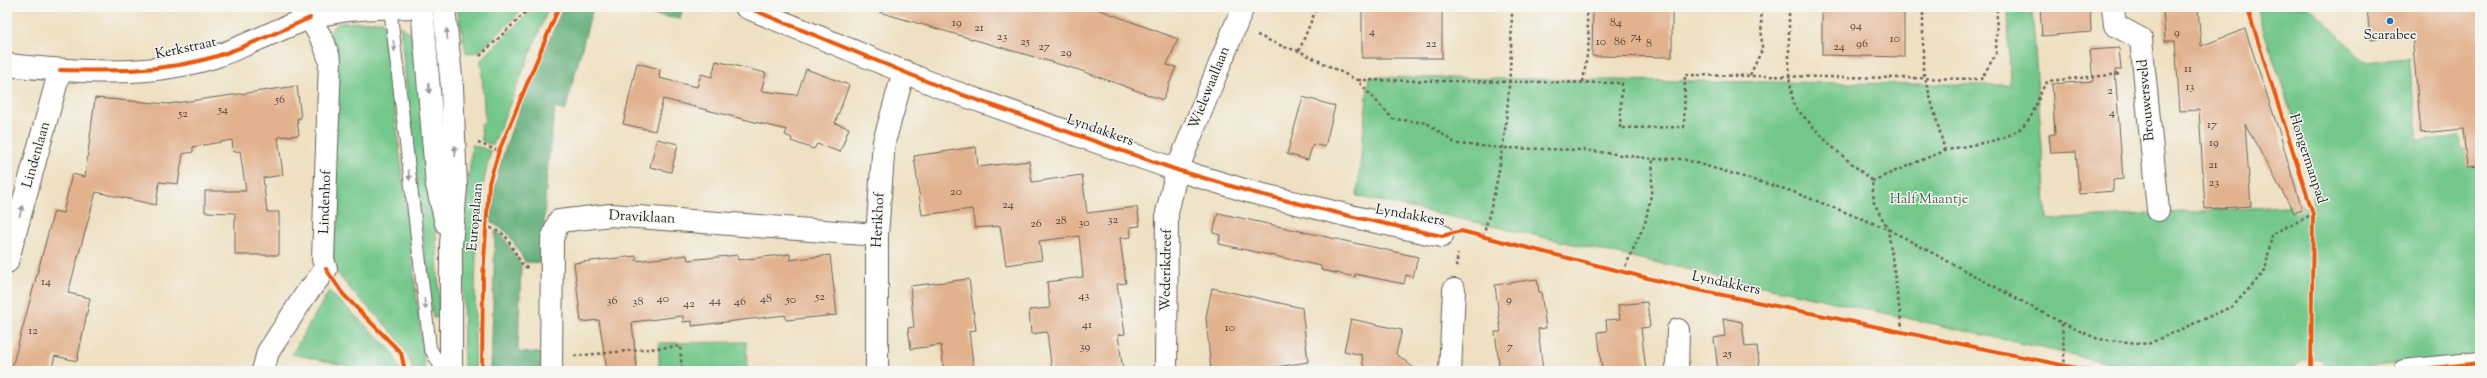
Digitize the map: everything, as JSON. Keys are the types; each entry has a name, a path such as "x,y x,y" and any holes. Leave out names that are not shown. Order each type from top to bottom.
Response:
{"street":[{"name":"Kerkstraat","path":"7,65 60,70 121,72 179,64 214,57 310,18 359,9 390,7 445,8"},
{"name":"Europalaan","path":"422,7 437,184 451,244"},
{"name":"Lyndakkers","path":"746,7 943,88 1177,170 1273,197 1451,233"},
{"name":"Brouwersveld","path":"2113,7 2115,25 2142,39 2158,210"},
{"name":"Europalaan","path":"445,8 454,115 456,187 451,244 452,371"},
{"name":"Wielewaallaan","path":"1177,170 1239,16"},
{"name":"Lindenhof","path":"264,371 268,352 306,294 326,269 323,259 330,61 324,43 310,18"},
{"name":"Lindenlaan","path":"7,262 60,70"},
{"name":"Herikhof","path":"877,371 877,235 884,142 904,71"},
{"name":"Wederikdreef","path":"1166,371 1167,213 1177,170"},
{"name":"Draviklaan","path":"551,364 552,239 559,221 611,215 877,235"},
{"path":"1450,371 1454,290"},
{"path":"1678,330 1678,371"},
{"path":"2404,371 2480,363"}],"lane":[{"path":"390,7 430,348 443,371"}],"path":[{"path":"480,56 531,7"},
{"path":"1299,51 1317,7"},
{"path":"1483,236 1496,194 1503,148 1510,82 1512,7"},
{"path":"1583,82 1589,41 1586,7"},
{"path":"1750,75 1762,50 1761,7"},
{"path":"1789,7 1789,76 1794,106 1830,145 1872,181 1874,203 1888,230 1903,341"},
{"path":"1923,7 1923,71 1946,151"},
{"path":"1357,80 1622,83 1620,128 1684,127 1685,75 1981,79 1996,54 1997,7"},
{"path":"1239,16 1284,47 1299,51 1357,80 1393,119 1427,124 1456,144 1503,148 1584,150 1653,159 1683,159 1791,191 1888,230 2062,323 2098,339 2148,344 2233,306 2265,271 2272,234 2313,214"},
{"path":"1872,181 1946,151 2001,138 2022,127 2032,116 2040,90 2048,81 2144,72"},
{"path":"476,136 478,143 499,151"},
{"path":"497,157 502,144"},
{"path":"1623,272 1646,223 1651,195 1653,159"},
{"path":"485,225 505,235 523,266 551,274"},
{"path":"1451,233 1454,290"},
{"path":"1616,270 1630,273"},
{"path":"2062,323 2065,371"},
{"path":"1895,332 1911,335"},
{"path":"551,364 680,346 682,371"},
{"path":"2057,364 2071,367"}],"green space":[{"path":"457,7 525,7 479,52 466,53"},
{"path":"535,7 549,7 493,145 482,141 481,124 485,121 481,60"},
{"path":"563,7 593,7 565,111 555,108 546,185 544,263 525,262 508,233 491,222 493,196 499,169 518,113"},
{"path":"602,7 667,7 682,11 680,19"},
{"name":"Half Maantje","path":"2008,7 2032,7 2047,220 2302,205 2303,208 2314,207 2310,176 2300,140 2256,7 2310,7 2365,62 2409,58 2418,140 2459,137 2461,149 2480,148 2480,355 2335,370 2327,368 2321,359 2301,361 2291,371 2145,371 1357,196 1369,77 2010,85"},
{"path":"382,21 385,25 425,371 413,371 408,355 399,341 389,328 353,292 333,265 331,32 332,28 340,23"},
{"path":"400,25 409,32 414,39 436,235 440,317 433,318 415,171"},
{"path":"472,145 491,151 480,205 477,233 475,288 475,371 464,371 463,242"},
{"path":"495,231 503,236 521,266 518,352 541,353 540,371 491,371"},
{"path":"329,291 391,350 400,371 358,371 358,368 292,354"},
{"path":"746,342 748,371 659,371 659,343"}],"building":[{"path":"880,7 1092,7 1178,39 1167,65 1176,67 1163,100 1079,70 879,12"},
{"path":"1362,7 1442,7 1442,58 1362,58"},
{"path":"1593,7 1672,7 1672,57 1592,56"},
{"path":"1822,7 1904,7 1904,57 1822,55"},
{"path":"2040,7 2090,7 2091,32 2042,36"},
{"path":"2163,7 2198,7 2201,46 2245,29 2279,131 2302,210 2294,213 2245,124 2251,206 2205,209 2199,110 2180,111 2175,41 2165,41"},
{"path":"2367,7 2480,7 2480,166 2467,167 2463,129 2421,133 2412,35 2370,39"},
{"path":"2119,48 2121,70 2115,70 2123,179 2113,180 2113,191 2079,194 2076,152 2051,153 2049,135 2055,134 2052,84 2093,81 2090,50"},
{"path":"716,61 766,73 761,91 797,95 806,69 849,85 835,123 849,128 840,152 817,144 814,149 791,141 792,138 785,135 787,130 663,99 655,131 623,124 637,63 660,69 659,78 697,87 701,74 712,77"},
{"path":"297,86 301,118 297,119 299,135 278,137 283,175 263,178 267,212 279,212 279,255 235,255 235,213 205,212 205,191 246,191 240,151 233,152 232,140 193,147 193,152 183,154 178,184 159,182 156,205 96,192 68,293 90,298 77,361 55,356 51,371 11,371 54,211 63,213 72,174 85,177 95,98 168,104"},
{"path":"1303,97 1335,106 1325,147 1313,144 1308,160 1287,154"},
{"path":"657,139 678,144 671,172 650,167"},
{"path":"976,147 978,167 1029,161 1032,182 1082,175 1087,213 1137,207 1140,226 1130,227 1131,237 1120,238 1126,283 1117,284 1125,334 1118,335 1123,371 1052,371 1047,332 1031,334 1029,310 1050,308 1047,282 1083,277 1079,236 1039,241 1042,260 1006,265 1000,226 975,228 972,209 922,215 914,156"},
{"path":"1218,213 1418,257 1413,277 1406,275 1404,284 1355,274 1355,277 1321,270 1321,266 1219,244 1220,235 1213,233"},
{"path":"790,254 790,260 830,255 837,315 786,320 785,315 692,326 692,321 683,322 683,316 632,322 637,371 607,371 599,320 581,322 574,263 636,256 636,261 687,255 688,260 738,255 738,260"},
{"path":"969,279 976,330 969,331 974,371 944,371 941,345 911,349 908,328 914,327 910,286"},
{"path":"1537,279 1539,292 1541,292 1546,328 1538,329 1543,371 1500,371 1495,332 1501,332 1495,285"},
{"path":"1212,288 1302,308 1308,362 1270,368 1271,371 1211,371 1206,317"},
{"path":"1647,302 1650,327 1641,328 1646,371 1602,371 1598,332 1607,331 1606,320 1620,319 1618,305"},
{"path":"1723,318 1742,322 1745,347 1757,346 1760,371 1718,371 1714,338 1725,336"},
{"path":"1351,319 1402,330 1396,354 1418,371 1364,371 1362,355 1344,351"}],"cycle path":[{"path":"482,371 483,277 489,183 499,151 559,7"},
{"path":"746,7 943,88 1177,170 1251,192 1354,217 1442,236 1461,231 1679,286 2091,371"},
{"name":"Hongermanpad","path":"2247,7 2313,214 2311,371"},
{"path":"60,70 137,70 176,66 214,57 239,49 310,18"},
{"path":"326,269 343,294 401,353 405,371"},
{"path":"2404,371 2480,363"}],"place":[{"name":"Scarabee","path":"2390,21"}]}
